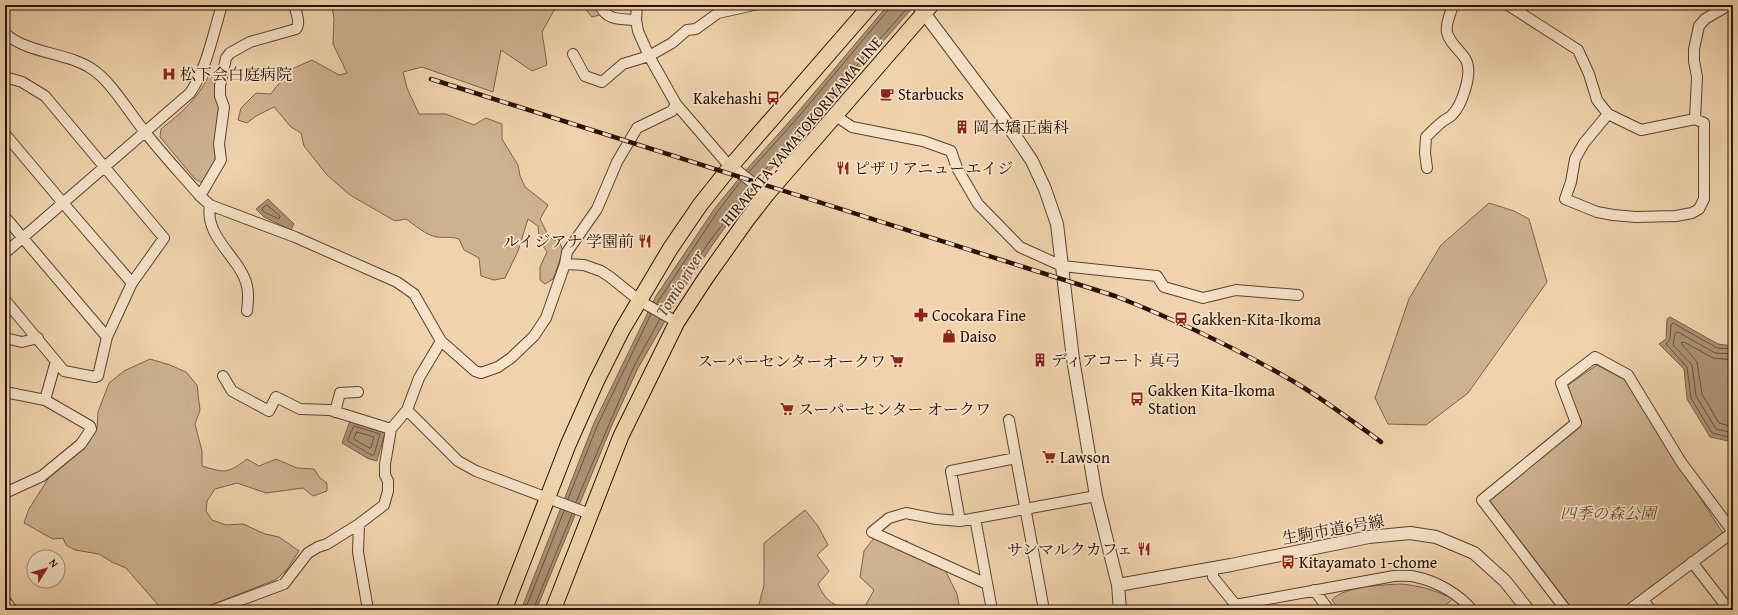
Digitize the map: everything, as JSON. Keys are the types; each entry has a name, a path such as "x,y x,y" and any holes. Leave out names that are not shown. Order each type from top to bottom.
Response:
{"main road":[{"name":"HIRAKATA YAMATOKORIYAMA LINE","path":"504,610 568,445 596,382 622,330 670,249 708,195 731,166 872,5"},
{"name":"HIRAKATA YAMATOKORIYAMA LINE","path":"553,610 621,436 677,322 710,273 768,194 836,116 924,8"}],"street":[{"path":"5,253 190,93 196,84 222,5"},
{"path":"200,196 218,168 221,160 219,144 224,107 220,96 220,86 226,58 230,53 250,42 296,29 298,26 298,20 294,5"},
{"path":"600,5 603,11 610,18 636,20"},
{"path":"637,5 636,20 638,31 649,56 676,104 731,166 768,194"},
{"path":"573,54 585,76 602,82 623,64 649,56 672,43 687,30 696,28 715,9 754,5"},
{"path":"1427,168 1425,153 1426,137 1443,121 1452,116 1460,104 1467,86 1467,61 1446,32 1446,26 1453,5"},
{"path":"1508,5 1578,50 1589,74 1597,100 1608,114 1641,130 1695,119 1704,123 1704,199 1699,209 1692,213 1676,216 1636,217 1597,212 1565,199 1571,182 1576,159 1584,144 1608,114"},
{"path":"1695,119 1697,77 1694,61 1694,49 1699,26 1705,19 1729,5"},
{"path":"924,8 1032,161 1045,189 1057,224 1074,359 1096,496 1118,585 1120,610"},
{"path":"5,33 20,43 79,62 93,69 107,82 145,132 200,196 210,205 294,236 397,282 414,294 441,341 475,371 482,372 498,367 511,358 534,336 546,318 565,264 567,252 597,209 617,162 637,128 672,111 676,104"},
{"path":"5,77 22,82 45,96 164,238 132,282 107,337 98,376 95,377 64,371 5,300"},
{"path":"836,116 852,127 923,140 951,151 957,168 978,204 1020,247 1062,266 1157,276 1164,287 1203,298 1236,290 1298,295"},
{"path":"5,134 132,282"},
{"path":"210,205 209,213 211,223 224,248 242,274 247,285 246,311"},
{"path":"5,217 107,337"},
{"path":"565,264 593,268 610,277 640,301 677,322"},
{"path":"5,338 22,342 38,338"},
{"path":"214,610 284,584 308,553 327,544 359,524 384,505 388,491 388,481 384,475 385,464 391,429 407,410 419,378 441,341"},
{"path":"1566,610 1482,500 1576,423 1561,383 1595,357 1628,375 1681,462 1733,532 1629,610"},
{"path":"45,400 56,362"},
{"path":"224,376 232,391 269,411 276,398 300,409 330,410 391,429"},
{"path":"5,392 45,400 90,426 91,429 81,444 42,476 5,493"},
{"path":"335,412 340,393 358,392"},
{"path":"407,410 458,461 476,471 590,514"},
{"path":"1009,420 1044,610"},
{"path":"960,521 951,471 1016,458"},
{"path":"988,584 872,532 889,518 906,513 936,519 960,521 1096,496"},
{"path":"975,518 992,610"},
{"path":"359,524 358,552 368,610"},
{"name":"生駒市道6号線","path":"1118,585 1369,537 1410,533 1436,537 1474,552 1489,564 1505,581 1528,610"},
{"path":"1692,562 1729,610"},
{"path":"1212,568 1213,577 1235,608 1378,577 1411,576 1426,580 1461,598 1472,610"},
{"path":"1314,590 1329,610"},
{"path":"5,600 12,610"},
{"path":"1643,600 1651,610"}],"green space":[{"path":"333,5 557,5 542,32 547,65 532,71 501,50 493,92 422,67 403,72 407,88 419,114 446,114 474,125 486,118 502,124 502,139 518,165 520,176 525,187 548,205 540,219 549,237 560,243 563,251 553,279 545,284 540,280 540,267 547,252 539,240 538,226 528,219 518,251 505,278 494,280 481,276 479,258 464,250 459,239 433,236 424,232 406,219 395,221 350,195 327,175 304,146 301,133 291,127 274,107 256,116 247,123 238,120 241,108 256,93 271,94 294,68 312,60 339,75 347,73 333,44"},
{"path":"582,5 604,5 607,13 592,17"},
{"path":"209,75 219,78 220,108 218,158 203,183 195,179 160,137 161,129 182,111 194,98 205,84"},
{"path":"1489,203 1514,211 1529,219 1547,282 1468,393 1426,425 1388,424 1375,398 1409,299 1441,245"},
{"path":"150,359 186,372 197,385 200,410 195,424 202,451 202,466 226,471 247,459 259,466 276,459 297,468 314,469 320,478 327,483 327,491 313,496 303,488 266,493 237,483 215,489 207,501 206,511 212,520 226,525 243,524 265,534 279,537 299,551 286,571 275,580 198,610 164,610 126,568 99,554 75,550 66,545 63,538 53,539 24,523 29,509 50,476 77,452 97,429 98,412 109,383 124,371"},
{"name":"四季の森公園","path":"1597,365 1625,380 1724,535 1622,610 1573,610 1489,500 1582,422 1567,390 1568,385"},
{"path":"805,510 818,526 828,545 817,555 829,571 818,584 824,594 835,605 841,607 864,608 874,590 860,577 864,551 874,538 907,541 930,565 945,570 957,594 960,610 755,610 758,608 764,585 764,543"},
{"path":"1401,584 1428,589 1453,599 1439,610 1339,610 1332,600 1338,595 1354,589"}],"water":[{"name":"Tomio river","path":"888,5 915,5 745,199 684,288 638,368 612,425 536,610 521,610 594,423 656,296 715,208"},
{"path":"268,199 294,224 291,230 264,217 256,209"},
{"path":"1670,317 1718,344 1733,346 1733,442 1710,437 1687,399 1684,369 1659,344 1666,339 1667,319"},
{"path":"350,421 384,431 385,433 377,461 369,459 342,443"}],"railway":[{"path":"431,79 1115,296 1204,335 1270,368 1314,394 1381,442"}],"place":[{"name":"松下会白庭病院","path":"169,74"},
{"name":"Starbucks","path":"887,94"},
{"name":"Kakehashi","path":"773,98"},
{"name":"岡本矯正歯科","path":"962,127"},
{"name":"ピザリアニューエイジ","path":"843,168"},
{"name":"ルイジアナ 学園前","path":"645,241"},
{"name":"Cocokara Fine","path":"921,315"},
{"name":"Gakken-Kita-Ikoma","path":"1181,319"},
{"name":"Daiso","path":"949,336"},
{"name":"ディアコート 真弓","path":"1040,360"},
{"name":"スーパーセンターオークワ","path":"897,361"},
{"name":"Gakken Kita-Ikoma Station","path":"1137,399"},
{"name":"スーパーセンター オークワ","path":"787,409"},
{"name":"Lawson","path":"1049,457"},
{"name":"サンマルクカフェ","path":"1144,549"},
{"name":"Kitayamato 1-chome","path":"1288,562"}]}
